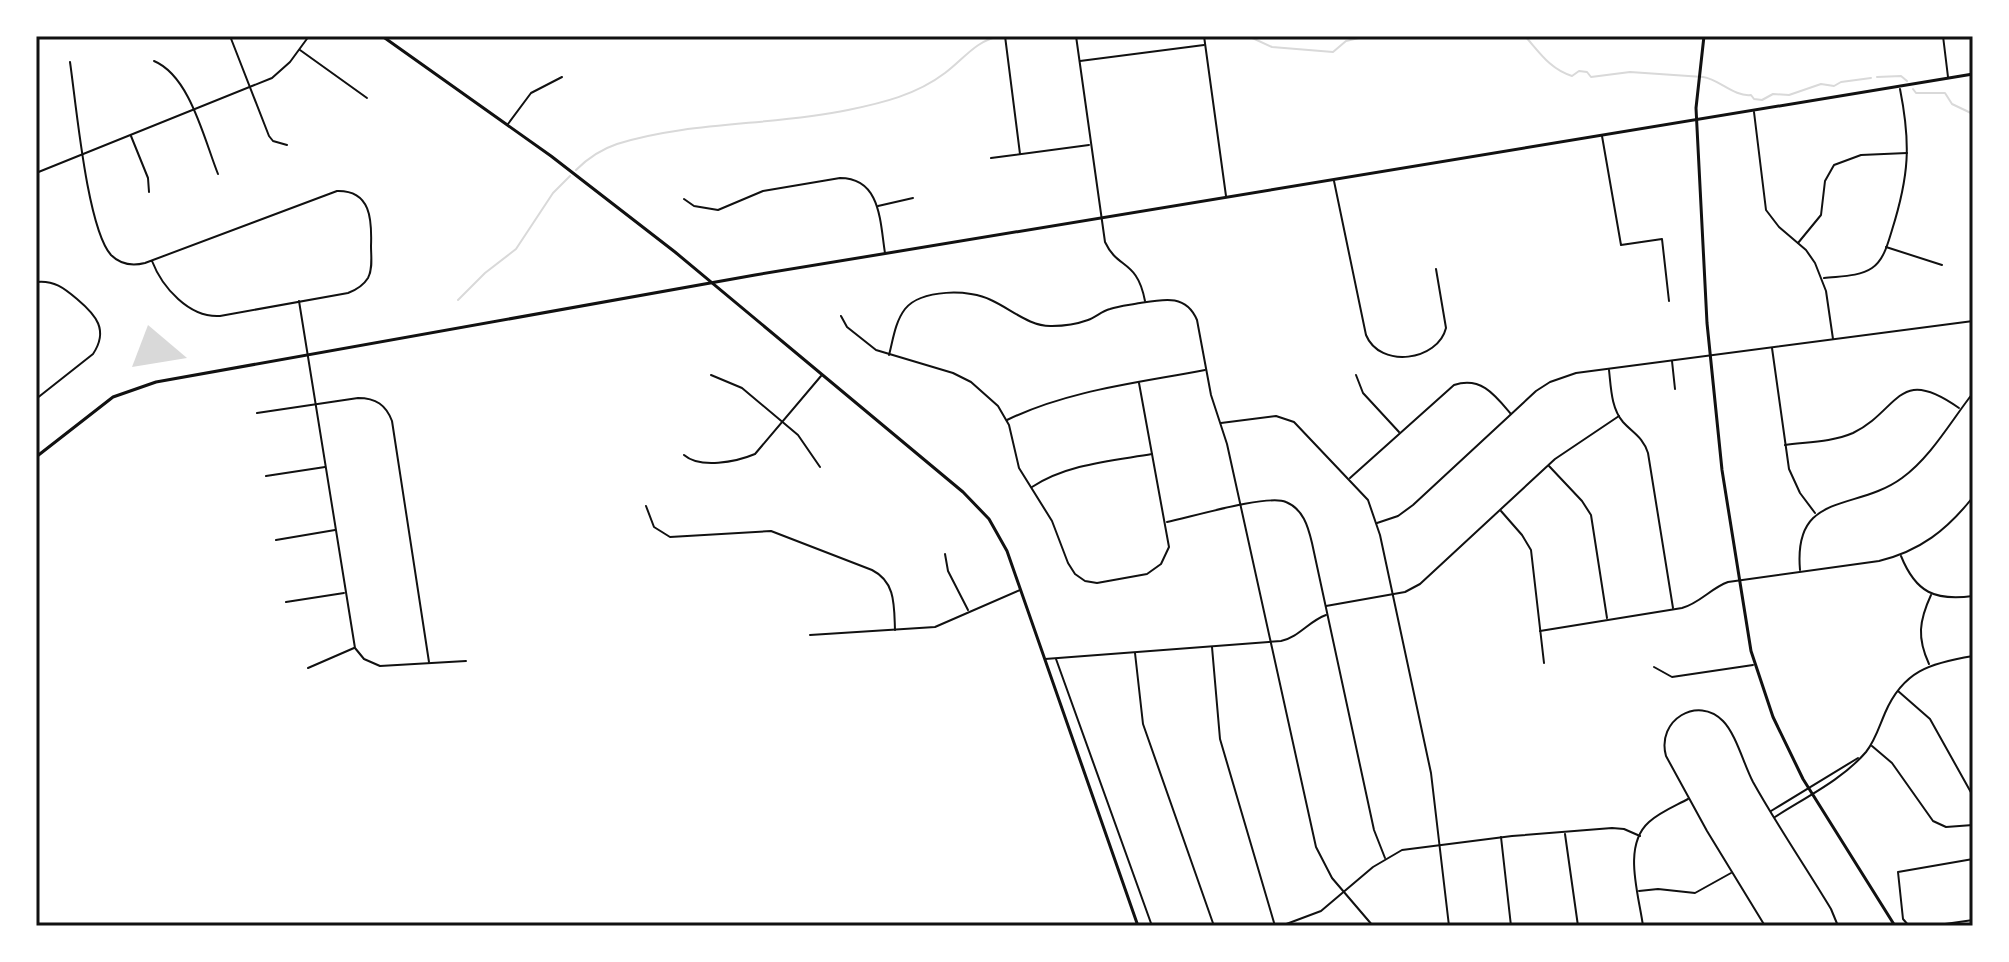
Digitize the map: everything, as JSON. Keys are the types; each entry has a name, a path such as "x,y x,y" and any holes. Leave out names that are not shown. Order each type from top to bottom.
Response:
{"street":[{"path":"230,36 269,136 273,141 287,145"},
{"path":"36,173 251,88 278,74 309,36"},
{"path":"382,36 507,125 713,283 983,512 1000,537 1021,589 1138,926"},
{"path":"1005,36 1020,154"},
{"path":"1076,36 1101,218 1108,248 1136,273 1145,302"},
{"path":"1204,36 1227,197"},
{"path":"1704,36 1698,71 1697,119 1710,356 1719,443 1754,664 1773,717 1809,788 1895,926"},
{"path":"1943,36 1948,79"},
{"path":"1079,61 1205,45"},
{"path":"299,49 367,98"},
{"path":"154,61 170,70 179,80 218,174"},
{"path":"70,62 93,213 108,250 116,259 130,265 152,261 330,193 343,191 358,196 368,208 372,223 371,265 366,280 357,289 220,316 206,316 196,311 165,286 152,261"},
{"path":"36,457 104,403 125,391 156,382 485,321 1973,74"},
{"path":"507,125 531,93 562,77"},
{"path":"1823,278 1872,268 1879,262 1886,247 1902,196 1908,153 1907,123 1900,87"},
{"path":"1754,112 1766,210 1810,256 1823,278 1833,339"},
{"path":"131,135 148,178 149,192"},
{"path":"1602,135 1621,245 1662,239 1669,301"},
{"path":"991,158 1091,144"},
{"path":"1798,243 1823,211 1825,181 1834,165 1861,155 1908,153"},
{"path":"684,199 694,206 718,210 763,191 846,178 857,180 867,186 877,206 885,254"},
{"path":"1334,180 1366,335 1377,351 1399,357 1422,353 1436,347 1444,337 1446,328 1436,269"},
{"path":"877,206 913,198"},
{"path":"1886,247 1942,265"},
{"path":"36,282 55,283 67,291 96,317 101,333 93,354 36,399"},
{"path":"889,355 903,311 914,301 951,293 974,294 1029,321 1047,326 1087,320 1113,308 1145,302 1171,299 1183,302 1191,309 1197,320 1213,403 1221,423 1316,847 1323,865 1373,926"},
{"path":"299,301 355,648 364,659 380,666 466,661"},
{"path":"841,316 847,327 863,341 889,355 965,378 993,401 1007,420 1017,461 1052,521 1070,569 1082,580 1091,583 1136,577 1157,568 1169,547 1139,383"},
{"path":"1377,523 1398,516 1413,505 1536,391 1550,382 1576,373 1973,321"},
{"path":"1772,348 1791,476 1816,514"},
{"path":"1672,360 1675,389"},
{"path":"1609,368 1613,402 1619,416 1641,437 1648,453 1674,610"},
{"path":"1007,420 1051,401 1207,370"},
{"path":"711,375 742,388 803,439 820,467"},
{"path":"684,455 699,463 743,458 763,447 822,375"},
{"path":"1356,375 1363,393 1400,433"},
{"path":"1349,479 1449,388 1463,382 1488,389 1511,414"},
{"path":"1785,445 1836,438 1855,432 1896,397 1908,391 1930,391 1960,409"},
{"path":"1800,571 1801,538 1816,514 1832,504 1874,493 1901,479 1919,463 1973,393"},
{"path":"257,413 369,398 380,403 391,416 429,663"},
{"path":"1221,423 1268,416 1291,420 1368,500 1377,523 1431,773 1449,926"},
{"path":"1325,606 1405,592 1420,584 1568,448 1619,416"},
{"path":"1032,488 1065,470 1153,453"},
{"path":"1548,465 1591,515 1607,620"},
{"path":"266,476 326,467"},
{"path":"1540,631 1674,610 1689,606 1721,584 1739,580 1879,561 1901,555 1923,545 1945,529 1973,497"},
{"path":"1166,522 1270,499 1282,500 1303,516 1374,830 1385,858"},
{"path":"646,506 654,527 670,537 771,531 872,570 886,580 891,589 895,630"},
{"path":"1500,510 1531,550 1544,663"},
{"path":"276,540 336,530"},
{"path":"945,554 948,571 969,611"},
{"path":"1901,555 1912,579 1931,594 1949,598 1973,596"},
{"path":"810,635 935,627 1021,589"},
{"path":"286,602 345,593"},
{"path":"1929,665 1919,634 1920,620 1931,594"},
{"path":"1045,659 1287,640 1316,619 1327,615"},
{"path":"1212,647 1220,739 1275,926"},
{"path":"308,668 355,648"},
{"path":"1135,653 1143,724 1214,926"},
{"path":"1774,817 1844,773 1861,757 1871,745 1897,690 1913,674 1929,665 1972,656 1973,667"},
{"path":"1056,658 1152,926"},
{"path":"1654,667 1672,677 1754,664"},
{"path":"1897,690 1930,719 1973,796"},
{"path":"1765,926 1689,799 1665,752 1665,733 1672,722 1690,712 1709,712 1727,725 1742,761 1831,909 1838,926"},
{"path":"1871,745 1892,763 1933,821 1946,827 1973,825"},
{"path":"1770,811 1861,757"},
{"path":"1643,926 1634,857 1640,836 1654,818 1689,799"},
{"path":"1099,810 1109,806"},
{"path":"1281,926 1315,914 1385,858 1402,850 1501,837 1618,828 1640,836"},
{"path":"1565,833 1578,926"},
{"path":"1501,837 1511,926"},
{"path":"1909,926 1903,919 1898,872 1973,859"},
{"path":"1638,891 1658,889 1695,893 1732,873"},
{"path":"1931,926 1973,920"}],"shaded area":[{"path":"148,325 187,358 132,367"}],"waterway":[{"path":"576,170 606,149 645,137 703,127 819,115 898,97 934,81 977,46 1000,36"},
{"path":"1248,36 1272,47 1333,52 1346,41 1363,37"},
{"path":"1525,36 1551,65 1572,76 1579,71 1587,72 1591,77 1630,72 1703,77 1762,100 1773,94 1789,95 1821,84 1834,86 1841,82 1871,78"},
{"path":"1877,77 1901,76 1907,81"},
{"path":"1913,89 1916,93 1945,93 1952,104 1973,114"},
{"path":"458,300 485,273 516,249 553,193 570,176"}]}
